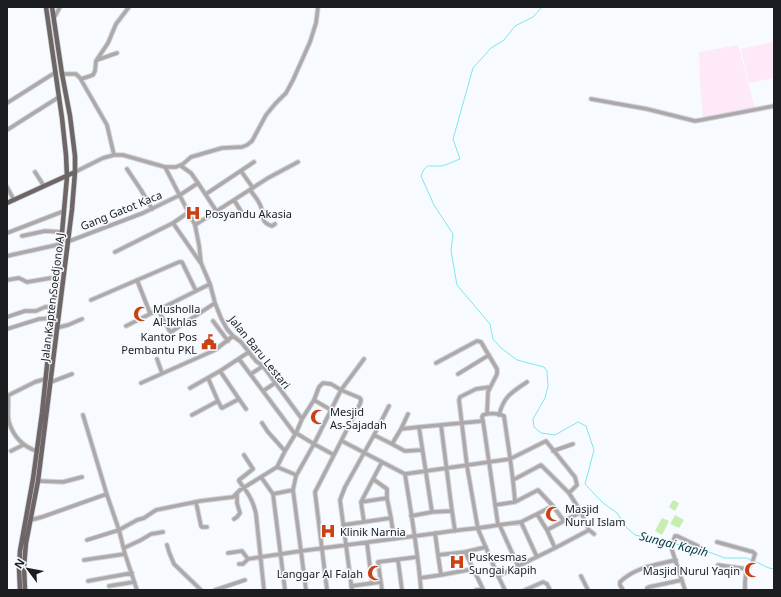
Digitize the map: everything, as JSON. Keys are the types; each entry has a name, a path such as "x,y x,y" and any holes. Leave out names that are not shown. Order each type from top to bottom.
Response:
{"main road":[{"name":"Jalan Kapten Soedjono AJ","path":"25,590 26,543 38,481 72,209 75,172 75,156 70,116 62,74 46,7"},
{"name":"Jalan Kapten Soedjono AJ","path":"20,590 20,551 37,451 61,244 66,177 66,155 56,72 57,58 52,7"},
{"path":"7,204 75,172"},
{"path":"44,389 50,390"}],"street":[{"path":"54,18 60,7"},
{"path":"81,79 93,74 95,71 96,60 108,43 116,24 128,7"},
{"path":"75,172 103,158 114,155 123,155 165,167 181,166 191,158 222,148 242,147 252,141 266,115 286,93 293,80 310,42 316,24 318,7"},
{"path":"96,60 117,53"},
{"path":"7,103 56,72"},
{"path":"62,74 76,74 81,79 107,125 114,155"},
{"path":"7,130 59,96"},
{"path":"591,99 647,109 695,121 774,106"},
{"path":"206,194 254,162"},
{"path":"195,225 268,178 298,162"},
{"path":"181,166 191,173 217,212"},
{"name":"Jalan Baru Lestari","path":"165,167 195,225 201,263 210,284 215,303 224,323 233,336 242,342 256,361 263,366 302,419"},
{"path":"127,169 152,209"},
{"path":"241,171 262,208 262,216 264,220 272,226 275,224"},
{"path":"35,172 44,186"},
{"name":"Gang Gatot Kaca","path":"67,242 143,214 180,195 198,183"},
{"path":"8,188 14,200"},
{"path":"234,200 244,216"},
{"path":"7,233 64,211"},
{"path":"115,252 173,223 189,212"},
{"path":"173,223 201,263"},
{"path":"22,236 40,232 62,232"},
{"path":"7,256 61,244"},
{"path":"91,300 179,262 181,262 196,292"},
{"path":"7,280 20,278 27,282 57,277"},
{"path":"137,280 150,313"},
{"path":"126,326 210,284"},
{"path":"158,310 171,332 215,303"},
{"path":"7,317 25,311 36,311 45,306 53,307"},
{"path":"7,329 39,319 52,318"},
{"path":"56,328 82,319"},
{"path":"213,320 228,341"},
{"path":"141,383 215,350 233,336"},
{"path":"436,363 478,341 481,342 497,372 487,396 487,414"},
{"path":"190,388 249,352"},
{"path":"458,374 489,355"},
{"path":"157,359 162,374"},
{"path":"239,359 295,433 334,454"},
{"path":"306,590 293,490 296,476 341,390 364,359"},
{"path":"251,374 263,366"},
{"path":"220,371 246,409"},
{"path":"51,382 72,374"},
{"path":"208,378 222,408 238,399"},
{"path":"37,451 23,445 8,421 7,396 35,382 45,380"},
{"path":"499,415 502,404 506,398 527,382"},
{"path":"263,391 275,383"},
{"path":"87,540 119,530 137,520 144,518 156,510 196,502 233,497 239,491 277,467 302,419 314,400 319,387 323,383 331,384 360,398 361,401 315,492 327,590"},
{"path":"490,387 476,389 459,397 467,466 478,528 498,576 506,590"},
{"path":"314,400 331,410"},
{"path":"192,415 218,402"},
{"path":"381,582 351,588 340,500 345,487 389,406"},
{"path":"392,444 408,414"},
{"path":"83,415 106,495 119,530 137,590"},
{"path":"514,502 513,480 504,416 483,415 499,525 518,566"},
{"path":"401,429 483,421"},
{"path":"262,422 268,432 285,451"},
{"path":"441,425 454,531"},
{"path":"419,427 432,512"},
{"path":"374,435 405,451 422,450"},
{"path":"342,441 405,474 510,459 545,441 577,481 577,486 569,493"},
{"path":"554,451 573,444"},
{"path":"11,451 23,445"},
{"path":"244,455 253,469 239,480 239,482 252,500 256,514 264,590"},
{"path":"364,522 361,502 382,462"},
{"path":"513,480 541,465 569,493 590,530 594,534"},
{"path":"277,467 296,476"},
{"path":"405,474 421,590"},
{"path":"38,481 59,482 82,477"},
{"path":"261,477 273,494 285,590"},
{"path":"373,479 386,488 394,538"},
{"path":"273,494 293,490"},
{"path":"495,505 514,502 538,490 553,506 564,521"},
{"path":"234,519 240,513 237,503 237,494"},
{"path":"31,520 106,495"},
{"path":"361,502 387,498"},
{"path":"196,502 201,526 207,527"},
{"path":"239,564 243,564 248,559 260,557 521,522 553,506"},
{"path":"412,516 432,512 452,511"},
{"path":"547,530 581,512"},
{"path":"537,514 547,530 555,548"},
{"path":"343,525 391,518"},
{"path":"521,522 537,557"},
{"path":"498,576 590,530"},
{"path":"124,548 151,534 163,532"},
{"path":"435,534 441,575"},
{"path":"685,590 672,549 674,538 677,536 698,546"},
{"path":"717,542 756,554 752,563 747,569 745,577 745,590"},
{"path":"367,543 372,583"},
{"path":"167,545 174,564 201,590"},
{"path":"438,554 465,552 486,547"},
{"path":"228,553 242,551 248,559"},
{"path":"465,552 483,589 476,590"},
{"path":"84,560 125,554"},
{"path":"369,564 417,557"},
{"path":"398,560 402,590"},
{"path":"623,590 620,586 620,582 633,572 645,567 676,560"},
{"path":"378,562 382,590"},
{"path":"718,566 747,569"},
{"path":"420,578 473,569"},
{"path":"88,581 132,573"},
{"path":"581,576 588,590"},
{"path":"215,590 245,580"},
{"path":"647,590 648,587 682,580"},
{"path":"109,586 134,582"},
{"path":"525,590 543,582 547,584 550,590"}],"shaded area":[{"path":"774,42 774,78 749,83 741,49"},
{"path":"738,45 755,108 703,118 699,52"}],"green space":[{"path":"673,500 679,503 675,511 669,507"},
{"path":"675,515 684,520 679,528 670,524"},
{"path":"662,518 669,521 662,535 655,531"}],"waterway":[{"name":"Sungai Kapih","path":"542,7 533,17 515,26 504,40 491,48 473,68 453,139 460,159 443,165 428,166 421,176 434,205 453,234 451,251 457,285 490,324 493,339 501,348 517,360 544,367 547,371 548,386 545,398 533,419 534,427 541,433 555,435 578,422 586,426 594,450 585,484 602,502 617,513 627,528 635,535 672,543"},
{"name":"Sungai Kapih","path":"675,544 698,548 725,558 747,558 751,560"},
{"name":"Sungai Kapih","path":"754,561 774,569"}],"place":[{"name":"Posyandu Akasia","path":"193,213"},
{"name":"Musholla Al-Ikhlas","path":"141,314"},
{"name":"Kantor Pos Pembantu PKL","path":"209,342"},
{"name":"Mesjid As-Sajadah","path":"318,417"},
{"name":"Masjid Nurul Islam","path":"553,514"},
{"name":"Klinik Narnia","path":"328,531"},
{"name":"Puskesmas Sungai Kapih","path":"457,562"},
{"name":"Masjid Nurul Yaqin","path":"752,570"},
{"name":"Langgar Al Falah","path":"375,573"}]}
